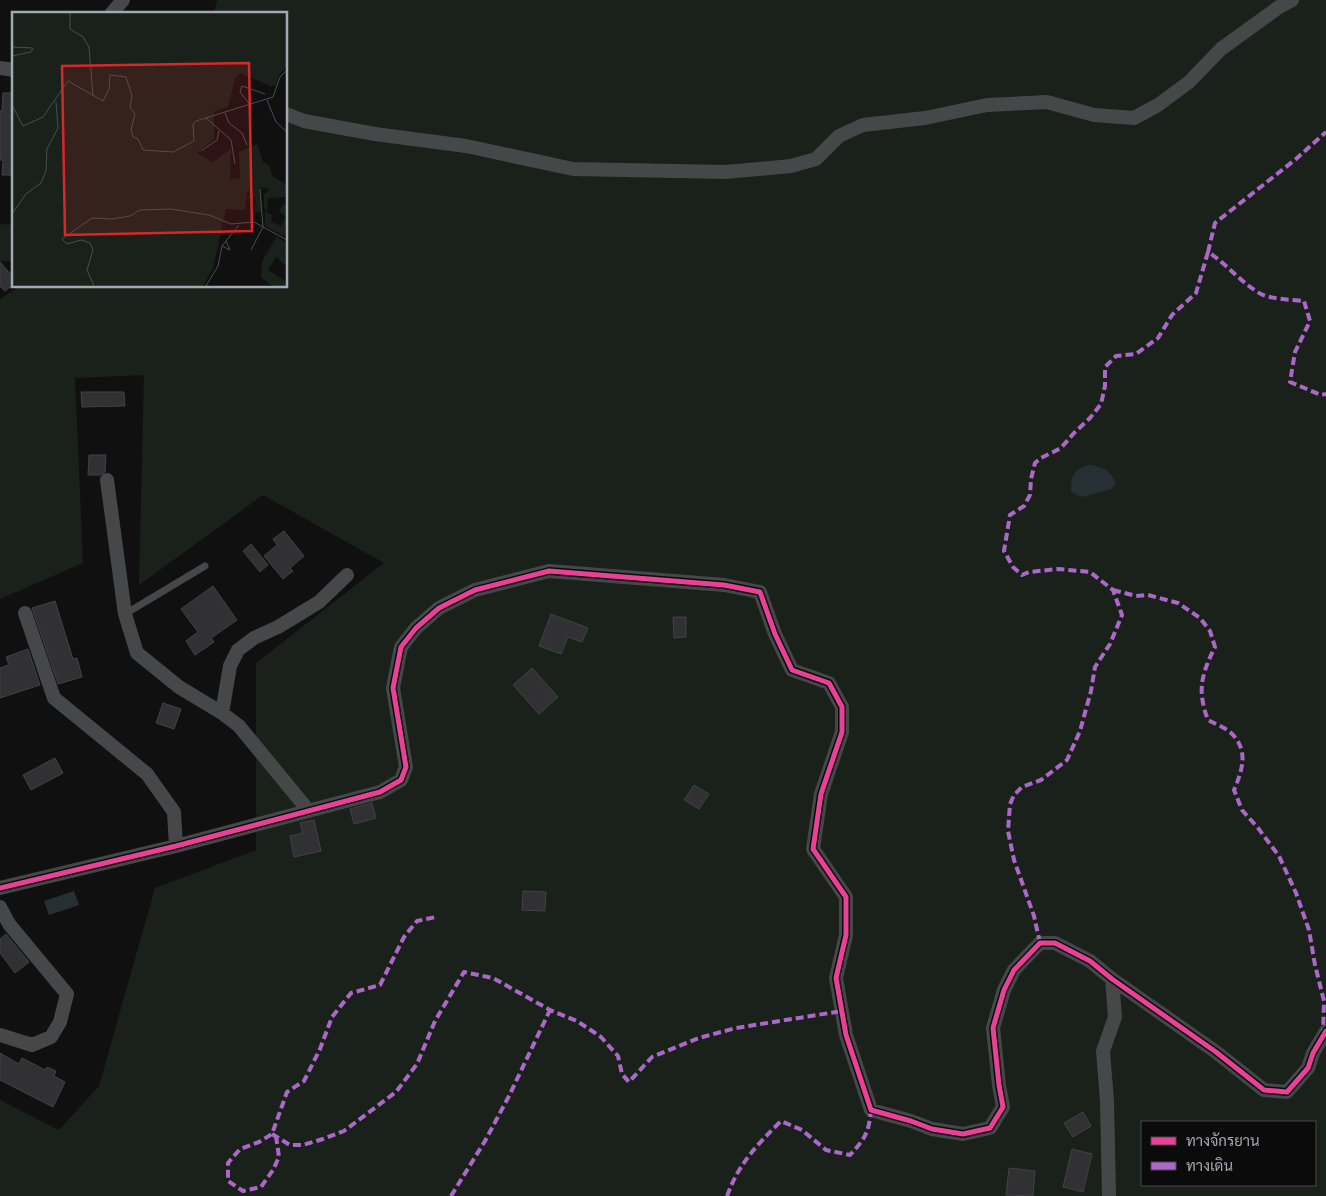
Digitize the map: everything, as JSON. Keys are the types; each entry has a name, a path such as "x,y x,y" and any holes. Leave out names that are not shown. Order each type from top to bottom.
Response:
{"street":[{"path":"112,12 123,0"},
{"path":"288,115 304,120 375,134 466,146 573,169 726,172 791,166 816,159 839,136 862,125 925,118 987,105 1047,102 1094,115 1134,118 1158,105 1189,82 1221,49 1279,7 1292,0"},
{"path":"107,480 125,614 137,653 179,687 222,713 239,726 308,810"},
{"path":"0,888 176,846 380,792 401,780 406,767 393,688 401,646 416,628 439,608 475,590 548,571 724,585 760,592 775,634 792,670 829,683 842,707 842,732 821,794 813,849 846,897 846,935 836,978 846,1036 870,1110 932,1129 963,1134 990,1128 1003,1107 992,1028 1004,990 1014,970 1040,943 1055,943 1090,961 1112,979 1202,1042 1264,1090 1287,1092 1308,1068 1312,1053 1326,1031"},
{"path":"222,713 230,666 238,650 254,638 278,627 319,602 347,575"},
{"path":"25,613 54,698 147,774 174,812 176,846"},
{"path":"0,907 8,924 67,994 60,1022 51,1037 32,1045 0,1035"},
{"path":"1109,1196 1108,1128 1103,1051 1115,1017 1112,979"}],"lane":[{"path":"125,614 205,566"}],"shaded area":[{"path":"217,0 1326,0 1326,1196 0,1196 0,1100 59,1130 99,1086 155,888 256,850 256,663 384,563 263,495 139,585 144,375 75,378 83,563 0,599 0,299 18,288 288,288 288,12 214,12"},
{"path":"0,224 12,225 12,261 0,261"},
{"path":"1090,465 1109,472 1116,483 1112,489 1082,497 1071,492 1074,474 1080,468"},
{"path":"74,891 79,905 49,915 44,901"}],"building":[{"path":"3,93 12,93 12,175 2,175 3,160 0,160 0,111 2,111"},
{"path":"0,262 12,276 12,286 5,291 0,286"},
{"path":"81,392 124,392 125,406 82,407"},
{"path":"89,455 106,455 105,472 100,475 88,475"},
{"path":"284,531 304,556 290,568 293,571 283,579 264,556 277,545 273,539"},
{"path":"251,544 268,565 260,572 243,551"},
{"path":"213,586 237,620 211,638 214,642 195,655 186,641 198,632 181,609"},
{"path":"55,601 73,659 77,658 82,677 58,684 32,608"},
{"path":"551,614 588,628 582,642 568,637 561,654 539,646"},
{"path":"673,617 686,617 686,637 674,638"},
{"path":"28,649 40,685 0,698 0,668 9,665 6,657"},
{"path":"532,668 558,697 539,714 513,685"},
{"path":"163,703 181,709 174,729 156,723"},
{"path":"55,758 63,773 31,790 23,775"},
{"path":"694,785 709,794 699,809 684,800"},
{"path":"372,803 376,818 354,824 350,809"},
{"path":"314,820 321,851 294,857 290,836 303,833 300,823"},
{"path":"523,891 546,892 545,911 522,910"},
{"path":"6,934 29,962 15,973 0,953 0,939"},
{"path":"0,1053 19,1064 22,1058 45,1070 47,1067 56,1071 54,1076 65,1082 53,1107 0,1080"},
{"path":"1083,1112 1091,1126 1073,1137 1064,1123"},
{"path":"1072,1149 1092,1154 1083,1192 1063,1187"},
{"path":"1009,1168 1035,1171 1033,1196 1006,1195"}],"marked path":[{"path":"1208,252 1215,223 1296,159 1326,132"},
{"path":"1040,943 1034,916 1014,860 1008,831 1010,804 1014,795 1022,787 1041,780 1067,760 1080,731 1091,691 1095,667 1110,644 1122,615 1113,590 1090,572 1058,569 1029,572 1022,575 1013,567 1004,551 1010,515 1024,506 1030,495 1035,463 1061,448 1101,404 1105,386 1105,367 1116,356 1136,354 1158,338 1172,315 1196,293 1208,252 1261,294 1276,298 1304,301 1310,321 1295,352 1290,382 1321,395 1326,394"},
{"path":"1113,590 1136,596 1148,595 1178,603 1200,618 1210,631 1215,647 1206,666 1202,683 1202,700 1208,720 1230,732 1240,745 1242,767 1234,790 1242,810 1279,856 1296,893 1309,930 1324,1001 1323,1035"},
{"path":"276,1136 279,1157 273,1170 261,1187 243,1191 228,1181 228,1163 240,1149 259,1142 272,1134 287,1092 304,1081 320,1049 332,1017 351,993 380,985 404,937 417,921 436,917"},
{"path":"272,1134 290,1145 303,1145 323,1139 344,1131 396,1092 417,1064 435,1021 464,972 493,978 550,1010 577,1021 601,1037 618,1056 622,1074 629,1082 652,1057 699,1038 736,1028 842,1011"},
{"path":"451,1196 485,1141 509,1096 550,1010"},
{"path":"727,1196 743,1164 781,1121 802,1130 826,1150 850,1155 865,1135 871,1110"}],"cycle path":[{"path":"0,888 176,846 380,792 401,780 406,767 393,688 401,647 416,628 439,608 475,590 549,571 724,585 760,592 775,634 792,670 829,683 842,707 842,732 821,794 813,849 846,897 846,935 836,978 846,1035 871,1110 932,1129 963,1134 990,1128 1003,1107 993,1028 1004,990 1014,970 1040,943 1055,943 1090,961 1112,979 1216,1052 1264,1090 1287,1092 1308,1068 1313,1053 1326,1031"}]}
